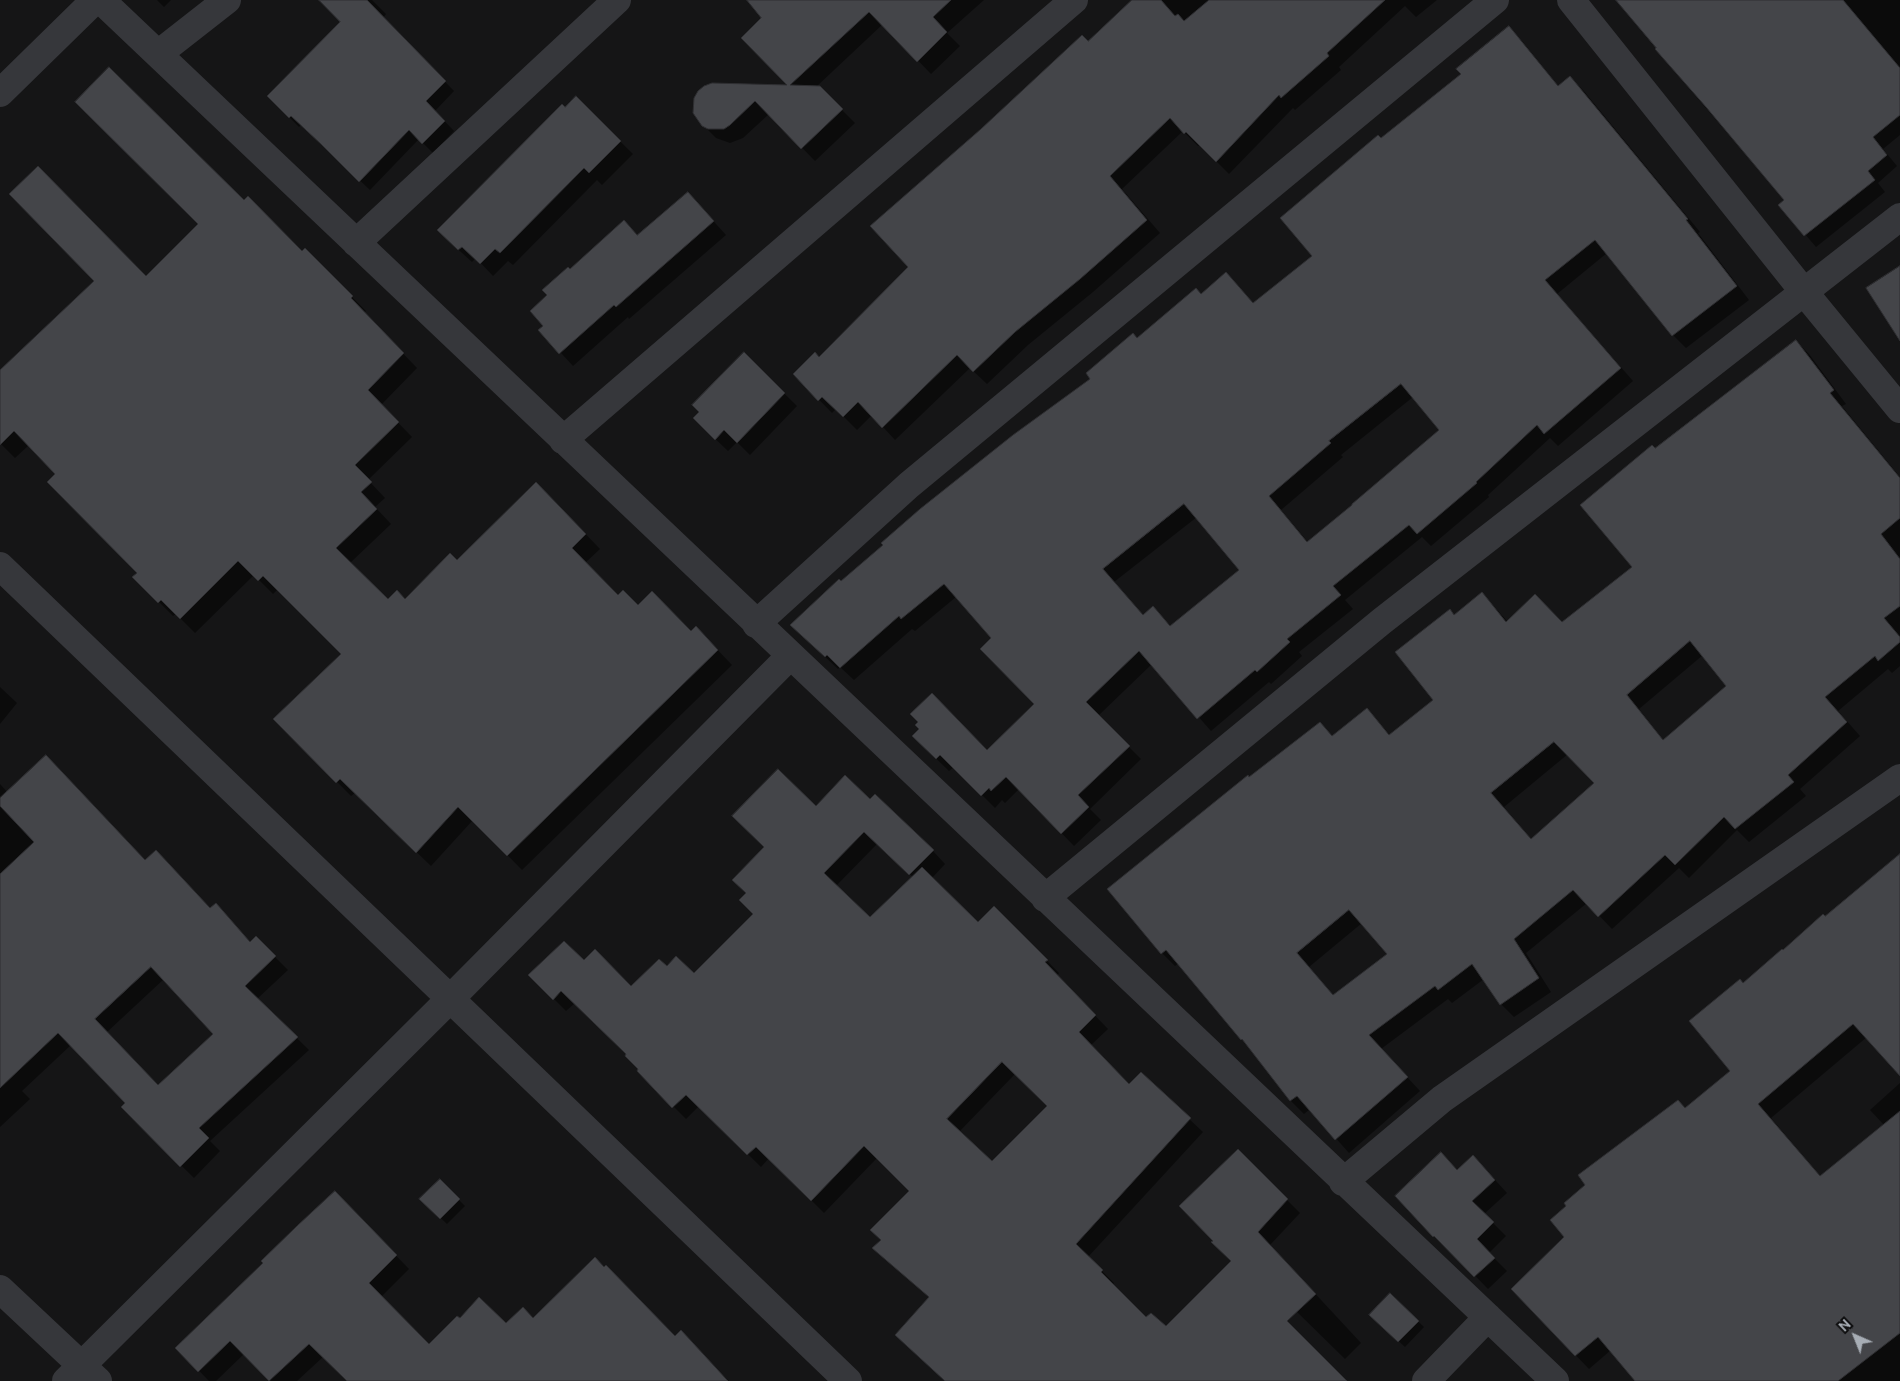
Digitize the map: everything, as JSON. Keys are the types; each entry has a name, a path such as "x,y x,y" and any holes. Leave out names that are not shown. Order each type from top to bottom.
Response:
{"street":[{"path":"0,93 96,0"},
{"path":"101,0 1554,1381"},
{"path":"158,54 227,0"},
{"path":"356,243 617,0"},
{"path":"562,440 1074,0"},
{"path":"756,624 909,484 1495,0"},
{"path":"1571,0 1900,409"},
{"path":"1045,898 1382,621 1900,217"},
{"path":"0,566 848,1381"},
{"path":"0,1289 82,1376 451,998 790,656"},
{"path":"1343,1182 1442,1100 1900,778"},
{"path":"1426,1381 1488,1317"}],"building":[{"path":"319,0 367,0 446,81 426,101 445,121 422,144 409,130 359,182 291,116 289,118 267,96 340,22"},
{"path":"747,0 951,0 933,17 947,32 917,62 869,12 790,85 820,86 843,109 801,149 755,101 724,129 708,129 702,126 693,113 694,98 698,91 712,83 787,85 741,38 761,18"},
{"path":"1132,0 1161,0 1175,16 1178,14 1184,21 1209,0 1385,0 1327,53 1329,56 1281,98 1279,95 1216,162 1186,132 1184,134 1170,118 1110,176 1147,220 1080,279 1015,332 973,372 957,355 882,428 858,402 843,417 822,397 818,401 793,374 815,352 819,357 908,267 870,226 981,129 1082,35 1088,41"},
{"path":"1616,0 1843,0 1900,68 1900,115 1873,137 1887,155 1868,171 1875,180 1804,236 1778,205 1784,200 1655,49"},
{"path":"1509,26 1558,86 1570,76 1688,219 1686,220 1737,286 1672,336 1595,240 1545,280 1621,368 1544,434 1537,425 1477,483 1417,534 1409,525 1333,586 1341,595 1287,639 1290,642 1257,672 1255,670 1197,719 1139,651 1086,702 1130,746 1078,795 1089,807 1061,834 1006,777 991,791 989,788 981,796 940,755 936,759 912,736 919,729 915,725 918,722 910,714 932,693 987,750 1034,704 980,649 991,638 944,584 901,619 899,616 840,668 790,625 839,579 841,581 883,545 881,543 920,509 1013,435 1090,379 1086,373 1133,333 1137,338 1196,288 1201,294 1226,272 1253,303 1312,256 1280,218 1378,135 1381,138 1461,74 1456,69","holes":["1401,384 1439,430 1307,542 1269,496 1331,443 1329,441","1184,504 1239,570 1170,626 1153,606 1143,615 1103,569"]},
{"path":"109,67 244,200 248,196 302,251 305,248 353,296 351,298 404,353 368,390 399,422 355,465 372,482 361,492 377,509 336,548 388,599 397,590 405,599 450,553 457,560 536,482 586,534 572,548 618,595 623,590 638,605 652,591 691,631 696,626 718,650 507,856 458,807 416,853 340,779 336,783 273,719 341,654 263,576 258,581 238,561 180,619 161,600 158,603 132,577 137,573 47,482 55,474 14,431 0,445 0,370 94,281 9,194 38,166 146,276 198,224 75,102"},
{"path":"576,96 621,141 589,173 584,168 500,253 495,249 480,264 462,247 458,250 437,230 562,104 565,107"},
{"path":"688,192 714,221 559,354 538,330 543,326 530,311 547,295 542,290 568,267 570,269 624,220 637,235"},
{"path":"1900,266 1900,341 1866,288"},
{"path":"1796,340 1834,390 1830,393 1900,478 1900,518 1881,534 1900,559 1900,606 1884,618 1900,637 1900,642 1878,661 1875,656 1825,697 1847,722 1788,775 1794,782 1735,829 1724,817 1675,865 1665,855 1598,917 1573,890 1514,939 1539,978 1500,1005 1472,964 1438,990 1435,986 1369,1035 1408,1077 1335,1140 1297,1096 1290,1101 1242,1039 1166,950 1161,954 1107,889 1248,775 1249,777 1320,722 1332,736 1367,708 1389,735 1433,700 1395,652 1450,609 1454,615 1482,592 1506,622 1535,594 1562,622 1632,567 1580,505 1652,445 1655,448","holes":["1690,641 1726,686 1663,740 1627,695","1554,742 1594,783 1531,839 1491,793","1349,910 1387,954 1333,995 1297,953"]},
{"path":"744,352 785,393 737,443 724,430 715,440 693,418 699,412 692,405"},
{"path":"46,755 145,860 156,850 210,908 216,903 250,942 256,936 276,956 245,986 298,1037 199,1128 209,1138 180,1167 121,1107 125,1103 58,1033 0,1088 0,874 34,842 0,806 0,798","holes":["151,967 213,1034 158,1085 95,1019"]},
{"path":"778,769 816,806 845,775 870,799 875,794 934,850 909,875 864,832 824,873 870,917 922,867 978,922 994,906 1048,960 1045,962 1096,1015 1079,1032 1129,1084 1141,1072 1191,1118 1076,1244 1146,1317 1151,1313 1166,1326 1231,1261 1179,1206 1238,1149 1288,1199 1258,1232 1316,1294 1287,1321 1347,1381 945,1381 895,1335 929,1297 872,1248 881,1240 870,1230 909,1191 864,1146 811,1201 756,1147 747,1155 686,1095 672,1108 637,1071 638,1069 625,1056 626,1054 561,991 553,1000 528,975 564,941 584,960 595,949 631,986 659,959 667,966 676,956 694,973 753,914 739,900 746,893 732,880 764,847 732,816","holes":["1002,1062 1047,1106 992,1161 947,1119"]},
{"path":"1900,854 1900,1076 1853,1024 1758,1104 1820,1176 1900,1111 1900,1333 1838,1381 1635,1381 1598,1337 1575,1356 1511,1289 1564,1237 1550,1220 1566,1206 1564,1203 1585,1185 1578,1175 1678,1100 1685,1108 1730,1071 1689,1021 1740,979 1743,983 1823,914 1825,916"},
{"path":"1441,1152 1457,1170 1473,1155 1495,1180 1472,1201 1494,1222 1477,1239 1495,1258 1474,1277 1395,1196"},
{"path":"440,1179 460,1199 440,1219 419,1199"},
{"path":"335,1191 397,1255 369,1283 429,1344 457,1316 460,1318 479,1297 506,1323 523,1307 533,1318 595,1257 604,1267 606,1265 675,1336 681,1330 728,1381 347,1381 309,1344 269,1381 230,1341 198,1372 175,1348 263,1263 261,1261"},
{"path":"1390,1293 1419,1321 1398,1342 1369,1315"}]}
